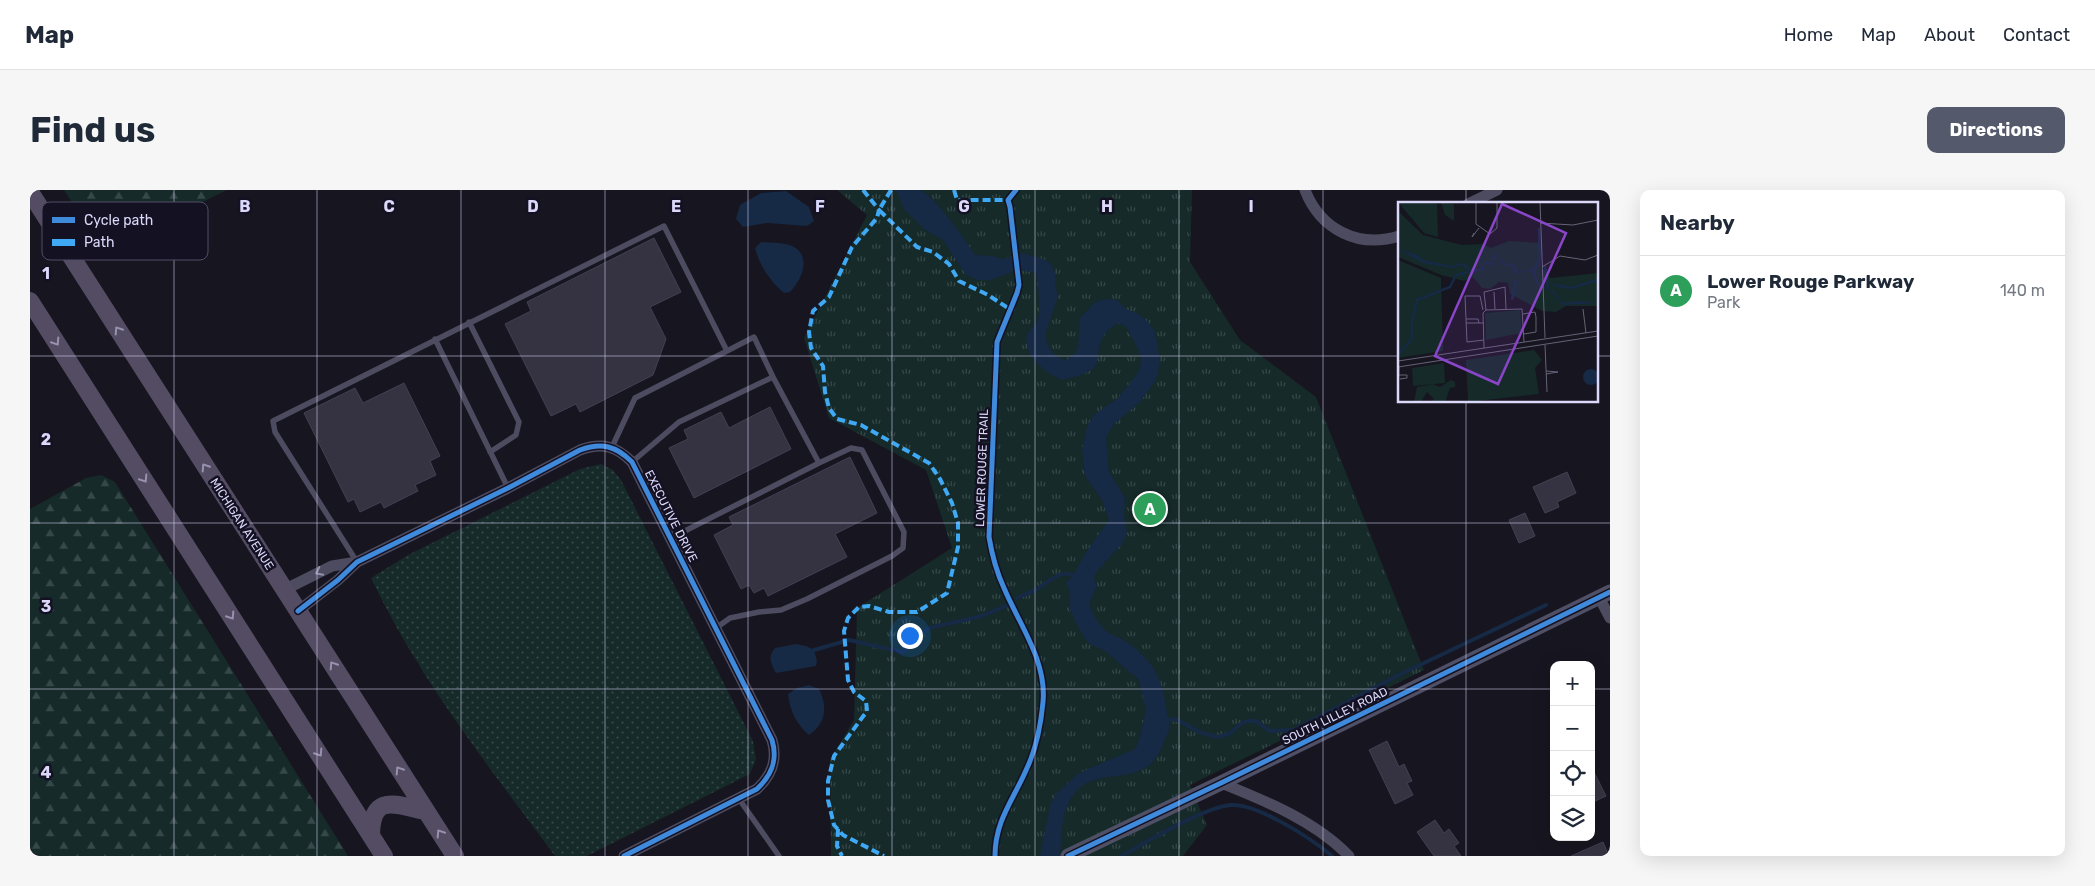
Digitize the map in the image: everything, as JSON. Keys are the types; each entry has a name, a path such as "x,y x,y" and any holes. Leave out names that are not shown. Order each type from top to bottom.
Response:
{"main road":[{"name":"MICHIGAN AVENUE","path":"30,192 42,211"},
{"name":"MICHIGAN AVENUE","path":"73,260 455,856"},
{"path":"30,301 384,856"},
{"path":"371,835 373,816 379,807 384,804 398,804 426,811"}],"street":[{"path":"1305,190 1310,202 1327,225 1341,233 1373,240 1398,236"},
{"path":"1472,202 1497,190"},
{"path":"284,590 332,566 357,562 586,448 603,445 612,447"},
{"name":"EXECUTIVE DRIVE","path":"612,447 622,452 632,462 716,628 774,749 774,767 766,782 757,789 624,856"},
{"path":"298,611 338,580 357,562"},
{"path":"1604,595 1610,618"},
{"name":"SOUTH LILLEY ROAD","path":"1068,856 1604,595"},
{"path":"1221,783 1270,804 1302,821 1349,856"}],"lane":[{"path":"357,562 275,432 273,421 664,226 727,351"},
{"path":"469,322 519,422 516,435 490,452"},
{"path":"612,447 635,398 754,337 819,463"},
{"path":"435,339 508,488"},
{"path":"632,462 679,422 773,377"},
{"path":"671,538 851,448 862,450 904,532 903,548 892,556 781,610 730,618 716,628"},
{"path":"739,798 779,856"}],"green space":[{"path":"64,190 227,190 203,202 72,202"},
{"path":"837,190 1192,190 1190,262 1240,340 1316,397 1424,670 1190,785 1207,825 1183,856 831,856 830,760 854,720 857,608 952,548 926,470 829,418 804,338 867,215"},
{"path":"601,464 613,470 621,480 753,741 756,759 750,774 587,856 555,856 456,722 411,652 371,578 408,555 580,469"},
{"path":"101,475 115,482 348,856 30,856 30,509 86,478"}],"water":[{"path":"896,190 920,190 926,193 949,219 975,255 992,256 1002,259 1023,253 1050,263 1055,272 1058,296 1045,335 1049,348 1058,357 1067,360 1076,352 1080,318 1094,303 1102,300 1111,299 1119,301 1124,308 1138,314 1148,322 1155,332 1160,362 1156,380 1140,402 1114,424 1106,438 1109,472 1125,498 1124,514 1127,534 1122,544 1096,572 1094,579 1097,586 1089,604 1105,630 1128,643 1145,657 1151,665 1163,691 1170,726 1156,758 1145,768 1133,773 1094,780 1082,786 1072,797 1063,818 1060,856 1040,856 1050,806 1055,795 1079,773 1135,749 1146,710 1139,680 1104,650 1091,645 1086,640 1070,609 1069,589 1066,583 1074,574 1086,552 1109,520 1102,500 1085,476 1082,449 1088,424 1095,414 1118,398 1137,374 1141,357 1126,326 1118,323 1103,336 1096,365 1093,369 1063,380 1050,374 1032,357 1026,342 1027,335 1039,315 1036,273 1019,270 990,280 978,280 966,275 943,240 924,229 904,209"},
{"path":"786,191 809,207 814,221 807,226 767,223 743,227 736,219 740,205 761,193"},
{"path":"761,242 790,245 801,254 804,265 797,283 790,292 784,293 779,289 763,267 755,248"},
{"path":"796,644 814,650 817,661 816,666 776,673 771,661 771,654 775,648"},
{"path":"809,685 819,689 824,702 824,714 819,725 809,735 794,717 788,694 797,688"}],"building":[{"path":"654,238 681,292 650,307 666,339 653,375 580,412 576,404 551,416 505,324 531,311 527,302"},
{"path":"404,383 440,456 430,461 436,475 415,485 418,491 384,508 381,502 360,512 354,499 348,502 304,413 355,388 363,403"},
{"path":"770,407 791,449 694,498 669,448 688,439 684,430 721,412 729,428"},
{"path":"850,457 877,513 835,534 847,557 768,596 764,588 754,593 749,585 741,589 714,535 733,525 729,517"},
{"path":"1567,472 1576,493 1557,502 1559,507 1545,513 1533,487"},
{"path":"1525,513 1535,536 1519,543 1509,520"},
{"path":"1387,741 1399,767 1404,764 1412,781 1407,783 1413,795 1395,804 1369,750"},
{"path":"1595,774 1606,796 1595,801"},
{"path":"1435,820 1444,833 1449,829 1459,843 1454,846 1461,856 1434,856 1417,832"},
{"path":"1603,842 1609,856 1571,856"}],"waterway":[{"path":"1017,598 1060,575 1071,574 1077,577"},
{"path":"814,650 849,640 902,652 929,628 982,616 1008,605"},
{"path":"1164,719 1178,720 1199,732 1217,737 1229,734 1242,723 1248,721 1256,721 1270,731 1293,730 1403,673 1546,605"},
{"path":"1121,856 1191,818 1231,805 1255,810 1284,823 1332,856"}],"marked path":[{"path":"863,190 879,210 877,218 852,247 829,297 813,311 809,332 811,348 823,366 825,392 829,408 837,419 861,425 929,463 940,479 952,503 958,523 958,547 947,593 917,612 889,612 869,606 859,607 848,618 844,631 848,680 854,692 866,701 867,711 834,756 828,781 828,800 834,825 843,835 884,856"},
{"path":"891,190 879,210 917,247 933,252 949,264 959,281 988,295 1011,310"},
{"path":"954,190 957,200 1008,200"},
{"path":"838,829 837,846 842,856"}],"cycle path":[{"name":"LOWER ROUGE TRAIL","path":"995,856 998,831 1033,753 1043,702 1041,672 1031,643 1010,602 999,575 989,537 997,342 1019,285 1008,200 1016,190"},
{"path":"298,611 338,580 357,562 508,488 580,450 602,446 620,452 632,462 774,747 774,761 770,773 757,789 624,856"},
{"path":"1068,856 1610,592"}],"place":[{"name":"Lower Rouge Parkway","path":"1150,509"}]}
